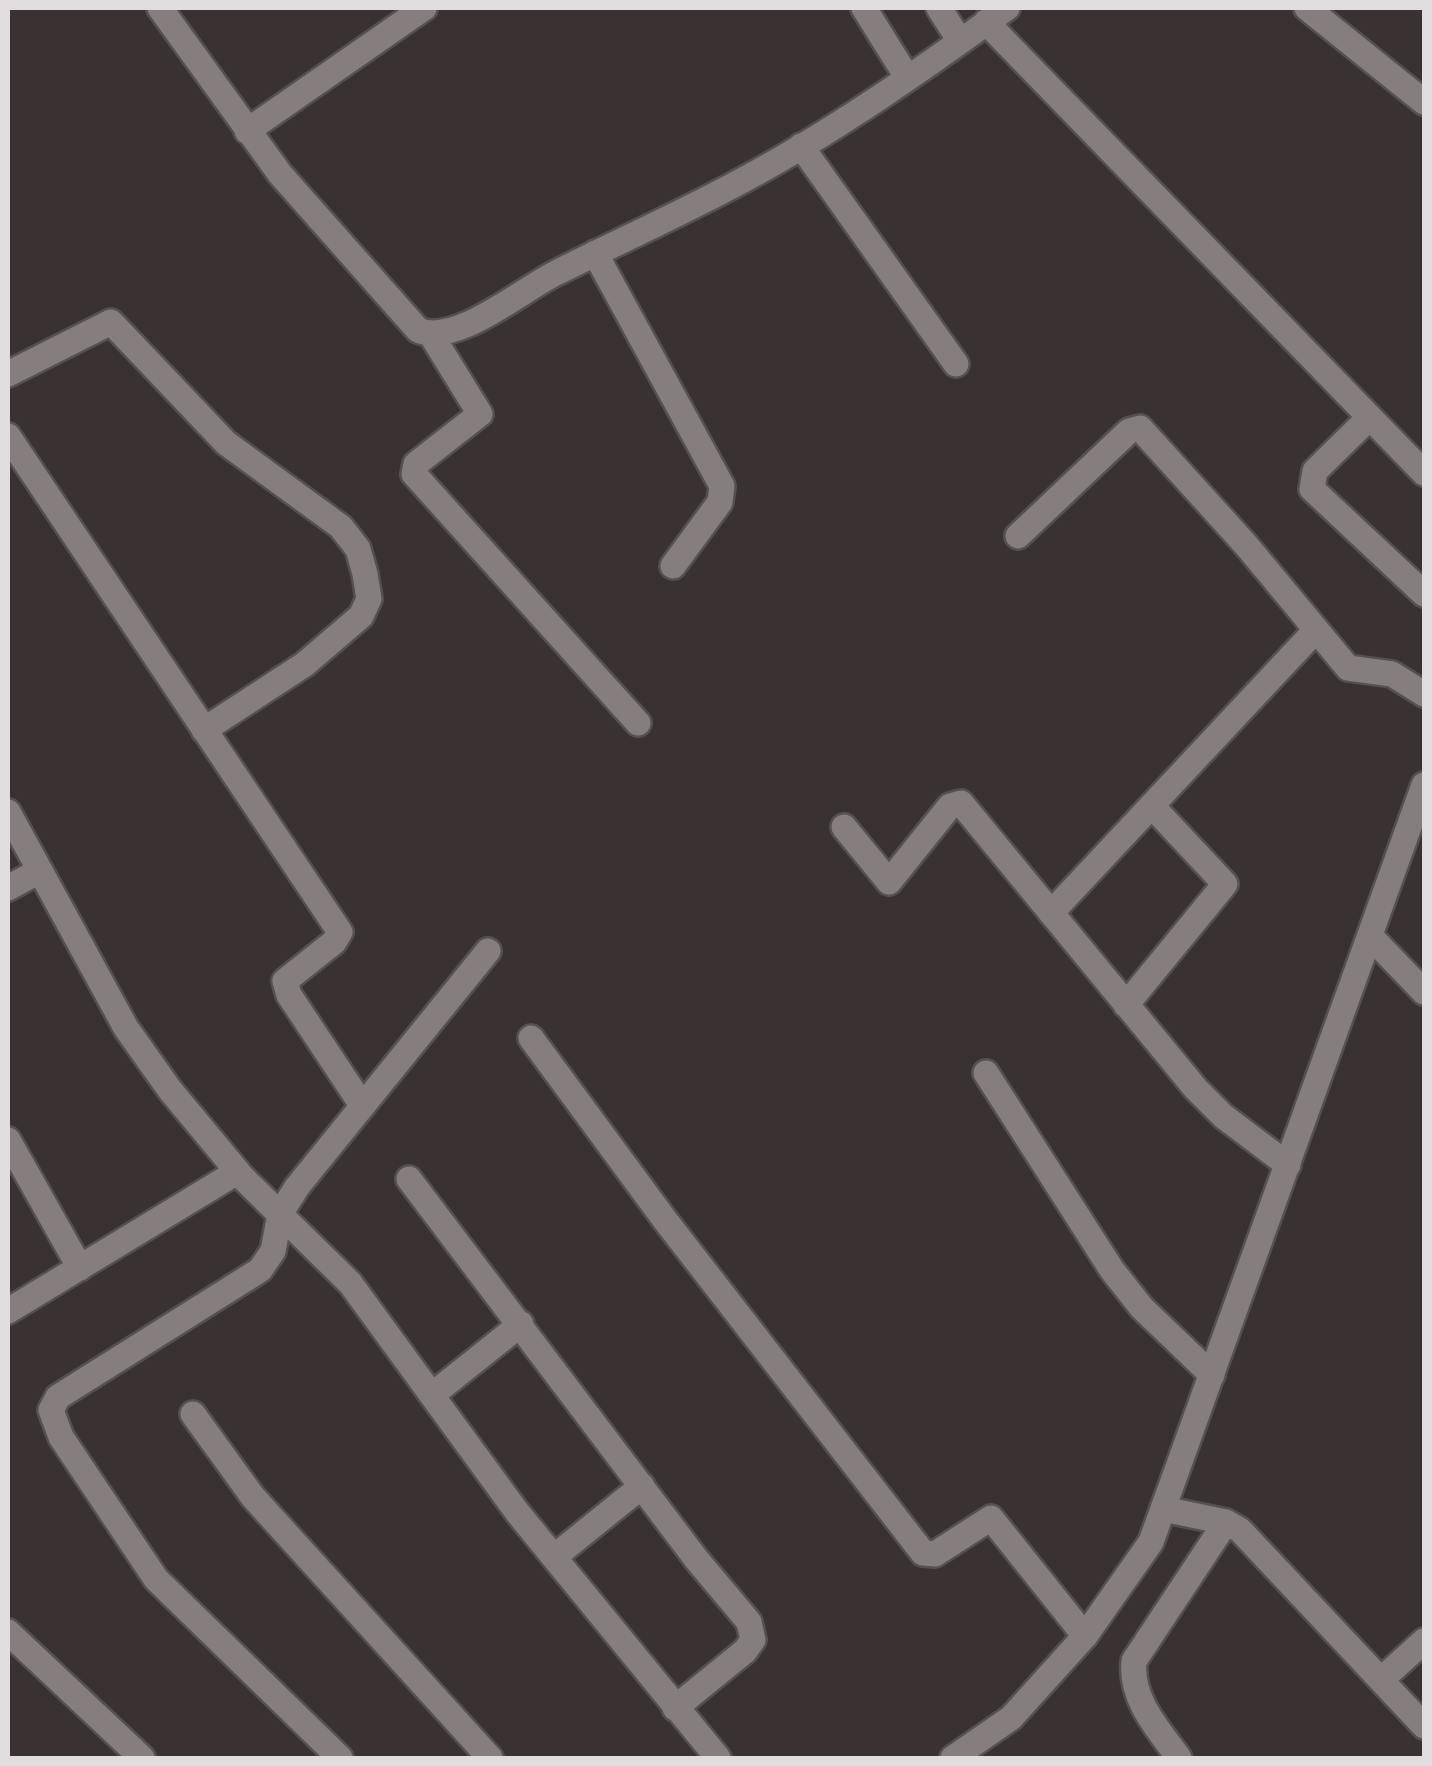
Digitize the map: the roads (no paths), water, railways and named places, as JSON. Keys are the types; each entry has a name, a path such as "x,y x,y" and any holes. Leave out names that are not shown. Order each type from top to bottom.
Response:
{"street":[{"path":"160,8 247,131 418,330 432,336 451,333 595,253 745,180 815,166 907,77 960,41 999,24 1026,66 1424,474"},
{"path":"247,131 424,8"},
{"path":"864,8 907,77"},
{"path":"939,8 960,41"},
{"path":"1306,8 1424,102"},
{"path":"815,166 956,364"},
{"path":"595,253 722,486 720,502 673,566"},
{"path":"8,374 112,322 214,432 340,527 358,548 368,590 361,616 305,664 204,730"},
{"path":"432,336 480,414 416,464 414,474 638,722"},
{"path":"1370,418 1314,472 1312,489 1424,594"},
{"path":"1018,536 1129,431 1140,428 1348,668 1392,674 1424,694"},
{"path":"8,436 340,932 334,942 285,981 289,995 362,1105"},
{"path":"1051,912 1316,630"},
{"path":"1179,1758 1138,1698 1132,1679 1134,1660 1194,1515 1212,1375 1288,1165 1377,944 1424,785"},
{"path":"844,828 889,882 954,802 961,803 1126,1005 1223,1116 1288,1165"},
{"path":"1126,1005 1224,884 1152,806"},
{"path":"8,812 126,1028 208,1140 328,1260 554,1557 718,1758"},
{"path":"8,888 39,871"},
{"path":"1377,944 1424,992"},
{"path":"340,1758 156,1579 61,1437 51,1410 58,1397 260,1270 273,1252 286,1219 362,1105 488,951"},
{"path":"531,1038 665,1220 922,1553 934,1554 992,1518 1085,1636"},
{"path":"986,1072 1112,1270 1142,1308 1212,1375"},
{"path":"8,1140 80,1268"},
{"path":"8,1311 237,1172"},
{"path":"409,1179 754,1632 745,1650 675,1708"},
{"path":"432,1396 521,1324"},
{"path":"194,1414 253,1497 490,1758"},
{"path":"554,1557 642,1486"},
{"path":"952,1758 1011,1718 1085,1636 1152,1542 1194,1515"},
{"path":"1194,1515 1260,1548 1424,1726"},
{"path":"8,1632 142,1758"},
{"path":"1382,1679 1424,1641"}]}
